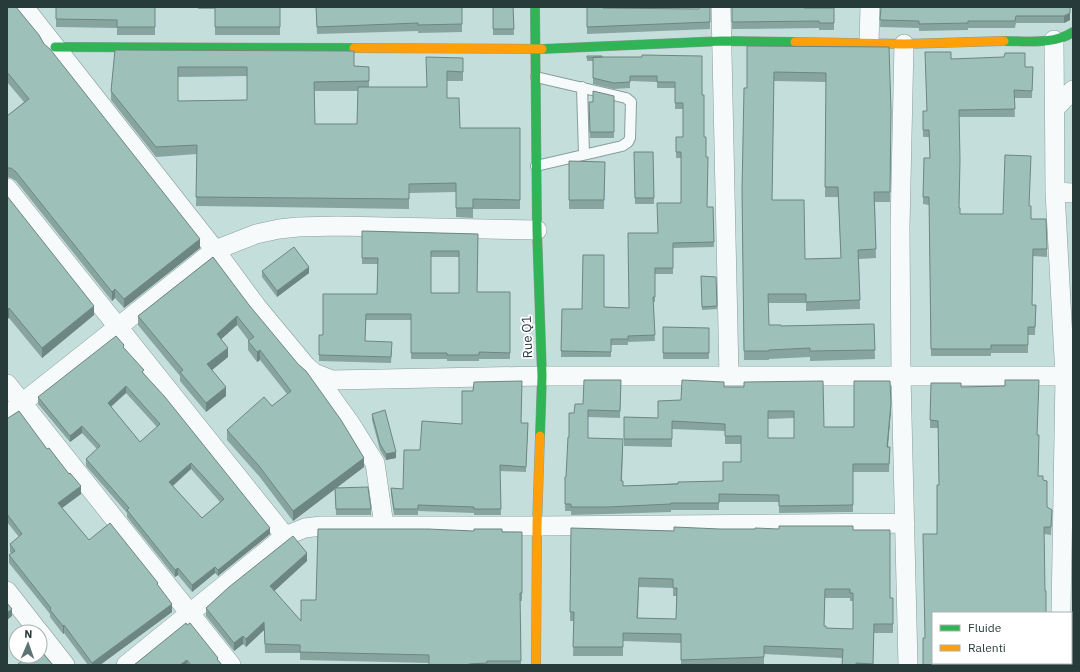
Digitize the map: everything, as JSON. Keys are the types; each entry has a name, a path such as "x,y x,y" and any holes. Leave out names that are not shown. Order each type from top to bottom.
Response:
{"street":[{"path":"24,7 215,250 257,307 306,366 314,373 350,423 375,463 384,526"},
{"name":"Rue Q1","path":"535,7 537,230 542,376 537,526 536,665"},
{"path":"721,7 729,376"},
{"path":"869,44 870,7"},
{"path":"55,47 536,49 722,41 904,44 1054,40 1067,36 1073,32"},
{"path":"1054,40 1055,108 1064,193 1067,547 1062,612"},
{"path":"904,44 900,227 901,376 908,665"},
{"path":"1055,108 1073,90"},
{"path":"7,188 285,536"},
{"path":"7,415 215,250 256,234 298,227 337,226 537,230"},
{"path":"314,373 332,380 542,376 1065,376"},
{"path":"7,384 231,665"},
{"path":"126,665 285,536 305,528 321,526 905,523"},
{"path":"7,592 33,624"},
{"path":"48,643 65,665"}],"lane":[{"path":"536,77 626,98 631,102 630,138 628,142 622,146 536,166"},
{"path":"582,87 584,154"}],"building":[{"path":"7,7 16,7 200,239 124,299 115,289 112,292 16,172 11,168 7,168 7,116 29,99 7,72"},
{"path":"56,7 155,7 155,27 117,27 117,20 56,19"},
{"path":"215,7 280,7 280,27 215,27"},
{"path":"316,7 462,7 462,24 418,25 418,23 317,27"},
{"path":"493,7 513,7 514,29 493,29"},
{"path":"587,7 699,9 699,7 710,7 710,22 587,27"},
{"path":"732,7 834,8 834,23 819,23 819,21 732,22"},
{"path":"881,7 1070,7 1070,13 1064,16 1016,16 1015,21 968,21 968,23 919,24 919,21 880,20"},
{"path":"747,46 889,47 891,110 890,192 874,192 876,249 858,250 860,300 806,302 806,294 768,294 769,325 874,324 875,350 810,351 810,348 744,351 742,190 744,88 747,88","holes":["774,72 826,73 825,187 838,187 841,258 805,259 804,200 772,200"]},
{"path":"115,50 354,51 354,66 369,67 369,81 314,82 315,124 357,124 358,87 427,87 426,57 463,58 463,72 447,71 447,98 459,98 460,128 520,128 520,200 473,199 473,208 456,208 456,183 409,184 409,199 196,197 197,145 156,147 111,91","holes":["178,67 247,67 247,100 178,101"]},
{"path":"925,52 951,52 951,59 1004,57 1005,53 1025,53 1025,67 1033,67 1032,91 1014,90 1015,109 959,110 960,214 1003,214 1005,155 1031,156 1029,206 1031,206 1031,219 1046,219 1047,249 1033,249 1032,305 1036,305 1035,327 1028,327 1028,345 991,345 991,349 931,349 929,197 923,197 924,158 930,158 929,130 923,130 923,111 927,111"},
{"path":"642,55 702,56 704,137 706,137 706,157 708,157 707,207 713,207 714,242 673,243 673,268 655,268 655,297 653,297 655,335 628,336 628,339 611,339 611,352 561,351 562,309 582,309 583,255 604,255 604,307 629,308 628,233 658,233 657,203 681,203 681,152 676,152 676,137 683,137 683,103 675,103 675,82 657,82 657,76 630,76 630,82 614,83 593,78 593,57 642,57"},
{"path":"587,56 602,56 602,57 587,58"},
{"path":"593,91 614,96 614,132 590,132 589,102 593,102"},
{"path":"634,152 653,152 654,198 635,198"},
{"path":"569,161 605,162 604,200 569,200"},
{"path":"7,196 94,306 42,348 9,308 7,310"},
{"path":"362,231 478,234 477,292 510,292 510,353 479,352 479,355 447,355 447,353 411,353 411,314 366,314 365,341 392,342 391,357 319,355 319,335 323,335 323,294 377,294 378,258 362,258","holes":["431,251 459,251 459,293 431,293"]},
{"path":"294,247 309,267 277,291 262,271"},
{"path":"213,257 249,305 298,364 306,371 341,420 364,458 293,511 259,466 227,430 264,397 272,406 291,391 260,350 257,352 248,341 254,337 237,316 217,334 228,348 207,364 226,387 206,403 180,372 183,370 138,316"},
{"path":"701,276 716,277 717,306 702,307"},
{"path":"663,327 709,328 709,353 663,353"},
{"path":"116,336 124,345 123,347 144,370 142,372 165,397 270,528 218,570 215,567 192,585 178,568 175,570 127,510 129,508 86,459 100,446 82,426 70,436 38,397","holes":["126,386 160,424 140,442 108,403","191,463 224,499 202,518 169,482"]},
{"path":"584,380 621,380 620,411 588,410 588,438 623,439 621,481 623,481 623,486 678,484 678,482 723,481 723,462 741,462 741,436 725,436 725,424 672,421 672,439 624,439 624,417 658,418 658,401 681,400 682,380 724,382 724,387 744,387 744,382 823,381 824,427 854,427 854,381 890,381 891,403 887,447 890,447 889,464 853,464 853,505 779,506 779,495 719,494 719,503 671,503 608,507 571,507 571,504 565,504 569,413 574,413 575,404 583,404","holes":["768,411 794,411 794,438 768,438"]},
{"path":"1005,380 1039,380 1037,435 1039,435 1038,476 1043,476 1043,480 1047,481 1047,507 1052,510 1051,527 1044,527 1046,612 932,612 932,664 1046,665 923,665 923,638 925,638 923,534 937,534 937,485 939,485 938,421 930,420 931,383 961,383 961,387 1005,386"},
{"path":"522,381 521,423 528,423 526,467 500,465 501,509 474,509 474,507 418,505 418,509 394,509 391,488 403,489 404,450 420,450 422,421 462,424 462,391 473,391 474,382"},
{"path":"385,410 396,452 386,454 380,444 372,414"},
{"path":"19,411 47,449 49,448 69,474 70,473 81,486 58,503 89,540 110,523 158,583 157,584 172,604 92,663 9,555 15,551 10,544 22,534 7,514 7,418"},
{"path":"368,487 371,509 336,509 335,488"},
{"path":"779,526 853,526 853,530 890,530 890,598 893,598 893,624 874,624 873,664 856,663 856,665 842,665 843,649 764,646 764,657 681,660 681,634 623,633 623,647 573,647 574,612 570,612 571,528 674,531 674,527 779,529","holes":["639,578 673,579 673,588 677,588 676,619 637,618","825,589 850,589 850,593 853,593 853,629 826,628 826,626 824,626"]},
{"path":"318,529 428,529 474,531 474,529 502,529 502,532 522,532 522,593 520,593 521,661 487,661 487,663 469,665 429,665 429,655 300,652 300,645 265,644 264,622 246,639 243,636 234,643 206,608 229,587 293,536 307,553 270,586 301,621 301,600 316,600"},
{"path":"7,603 12,609 7,613"},
{"path":"186,623 187,625 190,623 222,665 191,665 187,660 180,665 134,665"},
{"path":"48,659 53,665 17,665 48,664"}],"traffic: fast":[{"path":"535,7 537,230 542,376 540,436"},
{"path":"1004,41 1049,41 1073,32"},
{"path":"542,49 722,41 795,42"},
{"path":"55,47 354,48"}],"traffic: slow":[{"path":"795,42 904,44 1004,41"},
{"path":"354,48 542,49"},
{"path":"536,665 537,526 540,436"}]}
